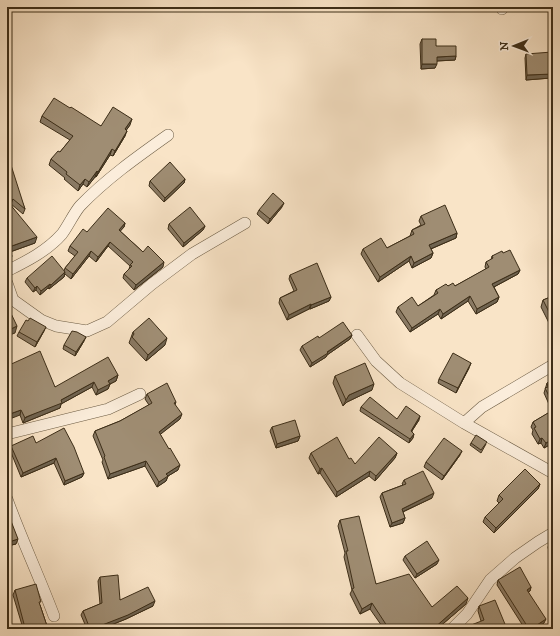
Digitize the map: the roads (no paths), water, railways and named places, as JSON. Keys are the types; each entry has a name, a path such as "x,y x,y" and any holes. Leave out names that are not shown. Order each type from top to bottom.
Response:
{"street":[{"path":"7,271 31,259 44,250 61,234 72,219 78,207 143,152 168,135"},
{"path":"7,283 13,300 41,320 56,326 87,331 107,322 152,284 192,254 245,223"},
{"path":"358,335 376,361 400,383 464,423 511,448 553,473"},
{"path":"464,423 482,407 553,366"},
{"path":"7,434 108,409 140,394"},
{"path":"7,498 19,532 38,573 54,616"},
{"path":"452,629 466,614 490,580 515,558 553,533"}]}
